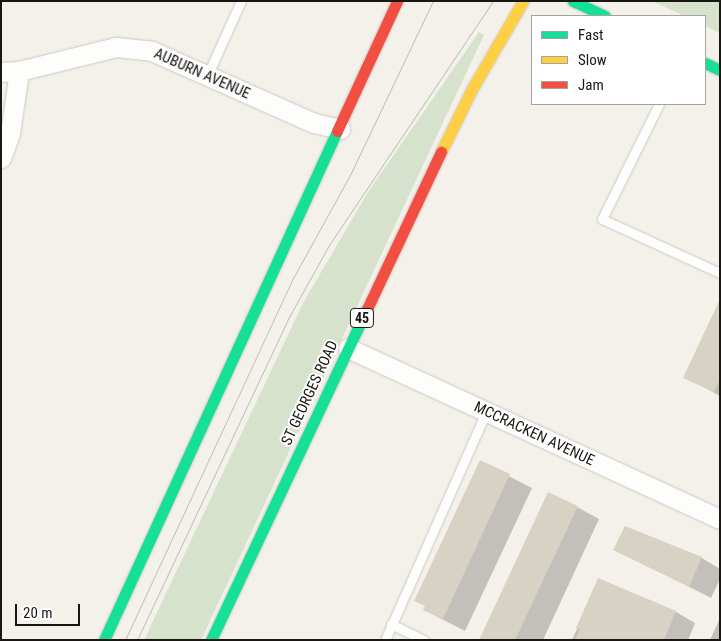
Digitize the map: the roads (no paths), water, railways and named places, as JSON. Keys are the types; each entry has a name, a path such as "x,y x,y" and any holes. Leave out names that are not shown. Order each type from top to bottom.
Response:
{"main road":[{"path":"104,640 340,129 376,43 397,1"},
{"name":"ST GEORGES ROAD","path":"211,640 468,97 523,1"},
{"path":"573,1 603,15"},
{"path":"706,63 720,70"}],"street":[{"name":"AUBURN AVENUE","path":"10,71 116,47 152,51 314,123 340,129"},
{"path":"1,158 10,133 10,71"},
{"name":"MCCRACKEN AVENUE","path":"348,348 720,520"}],"lane":[{"path":"208,76 242,1"},
{"path":"659,105 602,219 720,273"},
{"path":"385,640 486,412"},
{"path":"392,624 424,640"}],"tram line":[{"path":"125,640 292,280 350,175 433,1"},
{"path":"137,640 289,317 329,245 493,1"}]}
